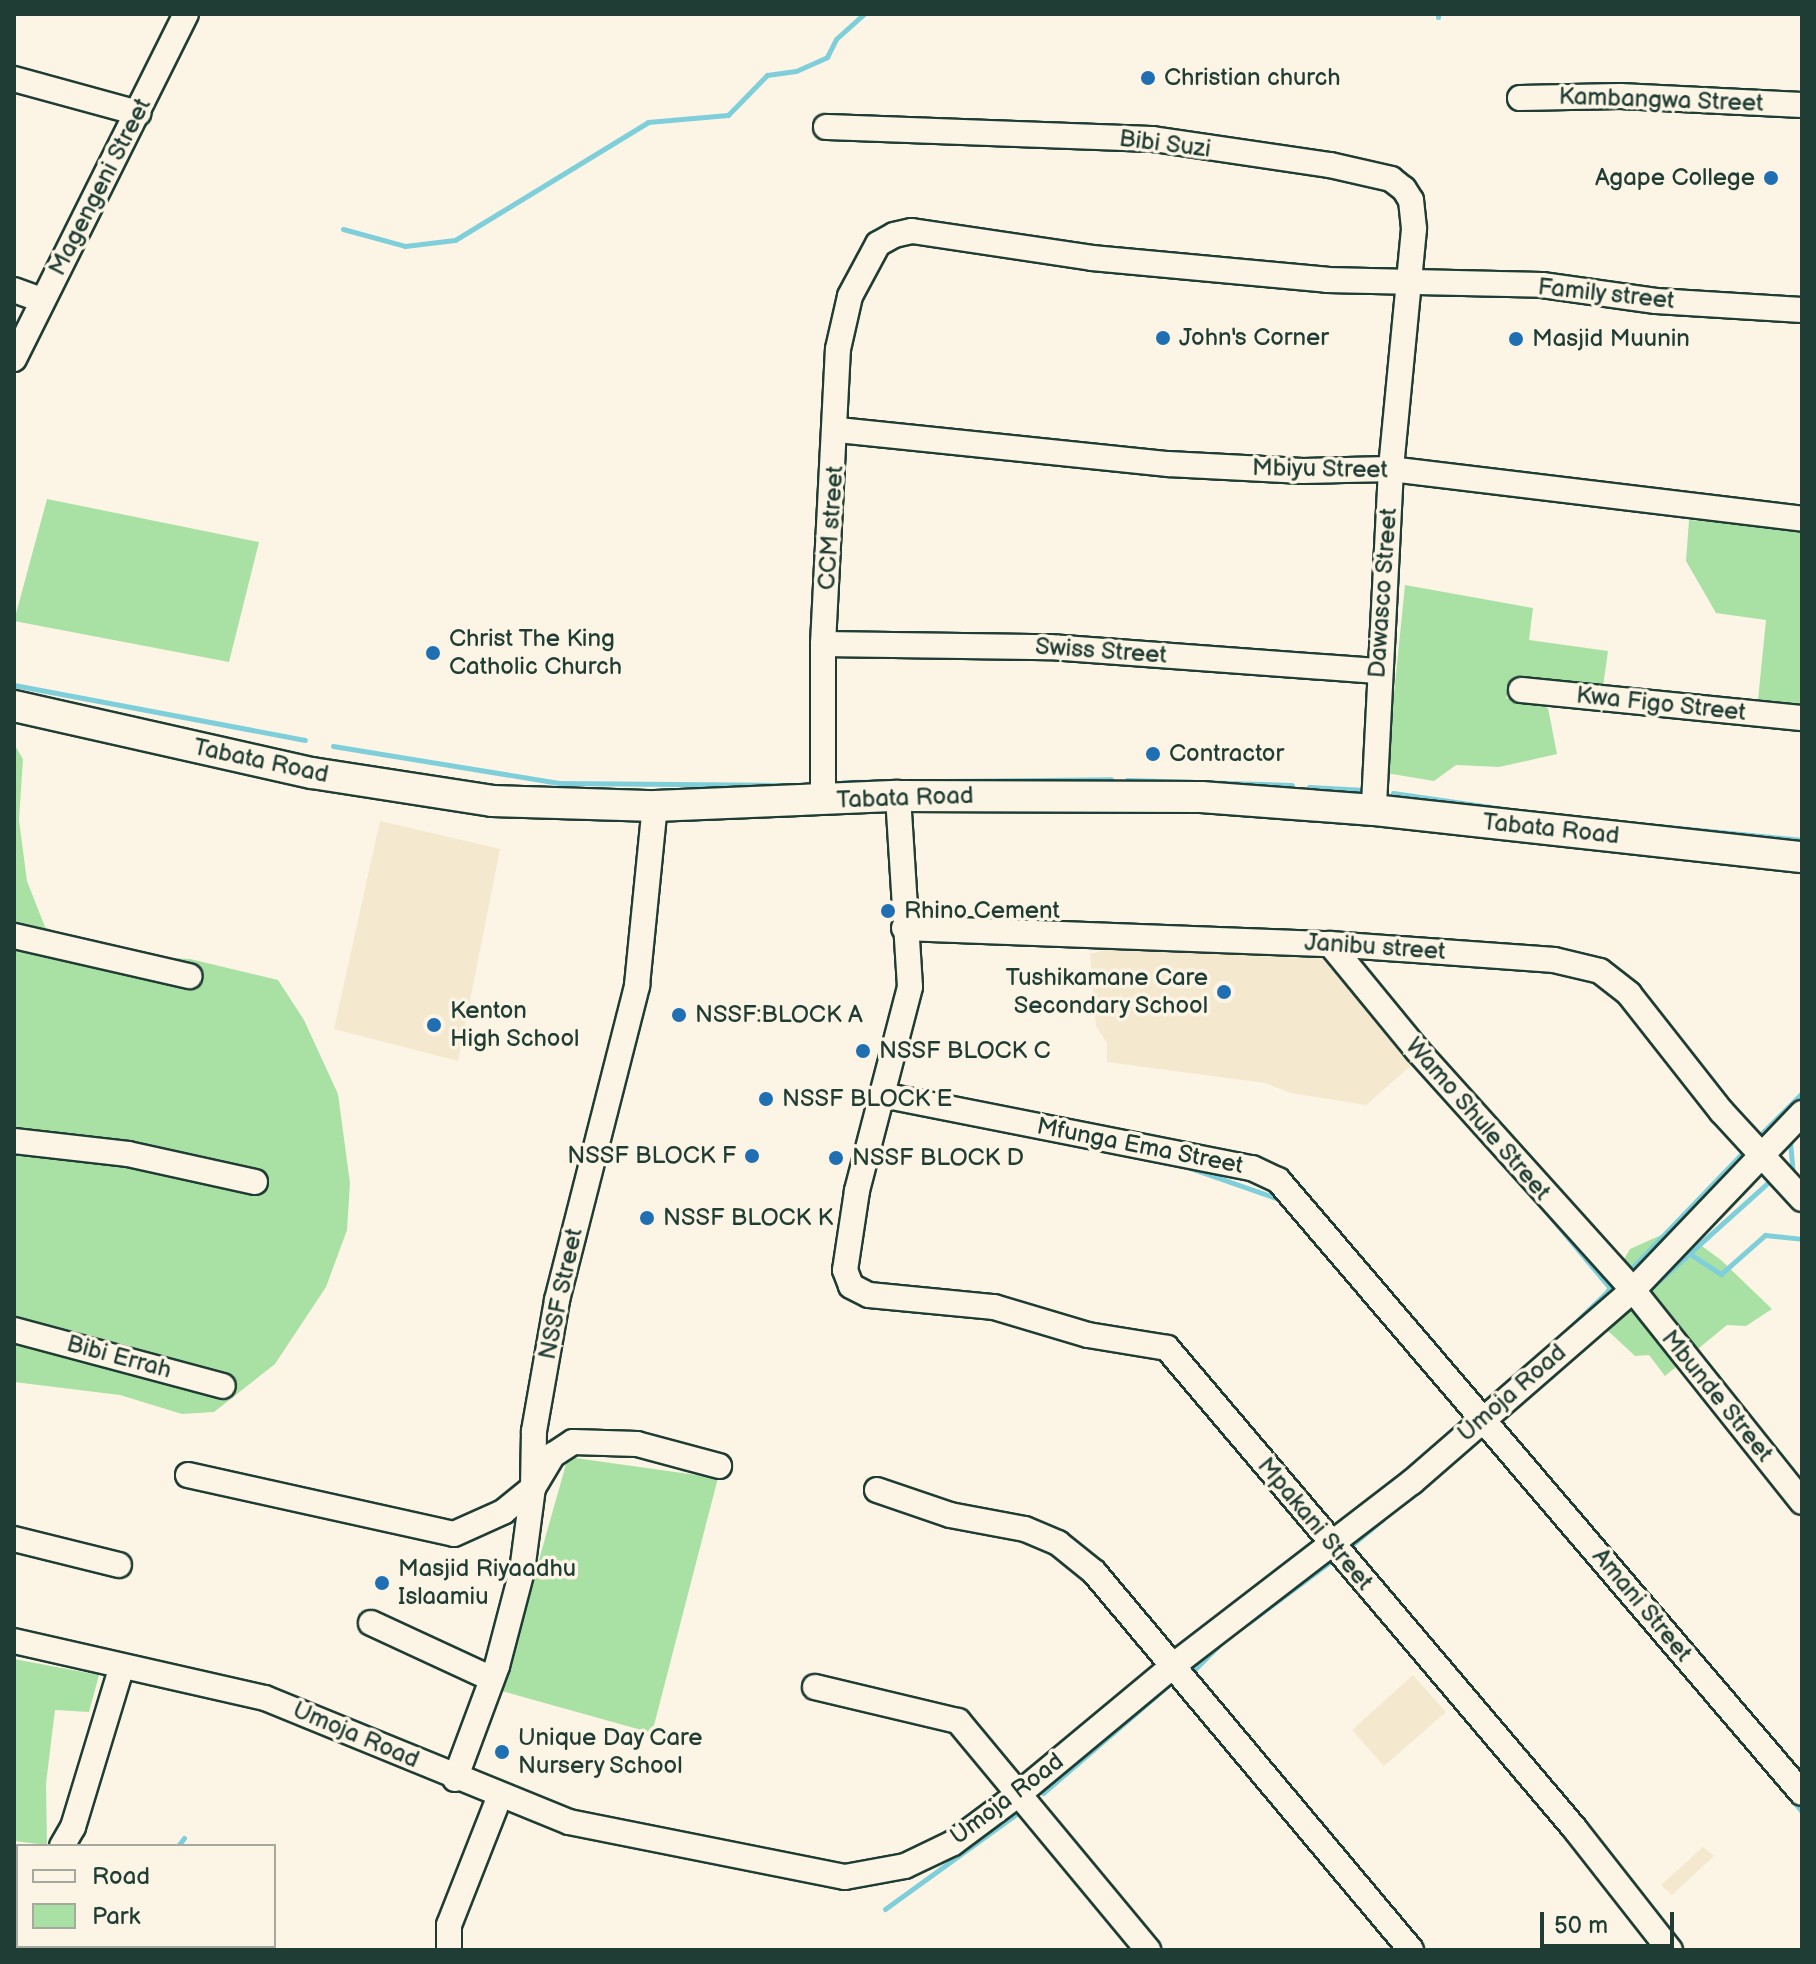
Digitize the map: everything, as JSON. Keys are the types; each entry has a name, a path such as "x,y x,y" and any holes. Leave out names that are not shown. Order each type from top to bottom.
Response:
{"main road":[{"name":"Tabata Road","path":"14,706 312,773 539,805 655,806 898,796 1188,797 1374,810 1802,857"}],"street":[{"name":"Magengeni Street","path":"14,359 186,14"},
{"path":"14,79 138,113"},
{"name":"Kambangwa Street","path":"1520,98 1620,96 1802,105"},
{"name":"Bibi Suzi","path":"826,127 1153,139 1391,179 1411,200 1410,282"},
{"name":"CCM street","path":"823,800 823,644 838,430 838,349 850,296 878,244 912,231 1092,258 1242,271"},
{"name":"Family street","path":"1242,271 1410,282 1542,285 1656,301 1802,310"},
{"name":"Dawasco Street","path":"1374,810 1377,671 1391,469 1410,282"},
{"path":"14,290 42,300"},
{"name":"Mbiyu Street","path":"838,430 1168,464 1303,471 1391,469 1802,519"},
{"name":"Swiss Street","path":"823,644 1050,647 1377,671"},
{"name":"Kwa Figo Street","path":"1521,690 1802,718"},
{"path":"882,1095 910,987 898,796"},
{"name":"NSSF Street","path":"455,1779 492,1679 522,1571 533,1488 534,1431 557,1300 637,985 655,806"},
{"name":"Janibu street","path":"904,928 1330,944 1554,960 1600,971 1629,994 1722,1112 1802,1199"},
{"path":"14,936 189,976"},
{"name":"Wamo Shule Street","path":"1330,944 1417,1050 1633,1290"},
{"name":"Mpakani Street","path":"882,1095 857,1191 845,1270 851,1286 869,1295 994,1307 1088,1335 1167,1348 1575,1829 1670,1950"},
{"name":"Mfunga Ema Street","path":"882,1095 1252,1168 1278,1180 1484,1416"},
{"name":"Umoja Road","path":"14,1641 121,1669 265,1698 499,1798 583,1826 845,1877 905,1866 953,1843 1020,1793 1174,1665 1412,1482 1484,1416 1633,1290 1802,1113"},
{"path":"14,1141 128,1154 255,1182"},
{"name":"Mbunde Street","path":"1633,1290 1802,1502"},
{"name":"Bibi Errah","path":"14,1330 223,1386"},
{"name":"Amani Street","path":"1484,1416 1802,1793"},
{"path":"188,1475 454,1534 503,1512 533,1488 553,1455 588,1438 637,1444 719,1466"},
{"path":"877,1490 950,1515 1025,1529 1058,1543 1094,1572 1411,1950"},
{"path":"14,1539 119,1565"},
{"path":"371,1623 492,1679"},
{"path":"63,1844 73,1827 121,1669"},
{"path":"815,1687 958,1721 1148,1950"},
{"path":"449,1950 449,1925 499,1798"}],"shaded area":[{"name":"Kenton High School","path":"380,821 500,849 458,1061 334,1029"},
{"name":"Tushikamane Care Secondary School","path":"1147,939 1325,958 1415,1062 1366,1105 1291,1093 1265,1083 1107,1062 1107,1043 1096,1026 1090,954"},
{"path":"1413,1675 1446,1712 1384,1766 1352,1730"},
{"path":"1703,1847 1714,1856 1672,1895 1661,1885"}],"green space":[{"path":"47,499 259,542 229,662 14,621"},
{"path":"1689,520 1802,530 1802,704 1758,700 1766,620 1716,613 1686,561"},
{"path":"1405,585 1533,608 1529,640 1608,651 1603,687 1514,678 1506,698 1548,708 1557,754 1499,767 1456,765 1434,781 1386,773"},
{"path":"14,744 23,759 19,820 27,881 45,927 109,954 190,959 278,980 304,1020 338,1094 350,1183 347,1230 326,1287 275,1364 214,1412 182,1414 120,1395 14,1382"},
{"path":"1677,1228 1721,1260 1772,1309 1746,1326 1727,1325 1665,1376 1649,1355 1635,1356 1591,1315 1630,1249"},
{"path":"568,1457 718,1478 652,1733 502,1691"},
{"path":"14,1659 99,1675 89,1712 55,1710 46,1784 47,1844 14,1841"}],"waterway":[{"path":"343,229 405,246 455,240 648,122 728,115 767,75 796,71 827,57 836,39 864,14"},
{"path":"14,685 305,740"},
{"path":"333,746 559,783 804,785"},
{"path":"843,782 1111,779"},
{"path":"1127,780 1292,785"},
{"path":"1309,787 1365,790"},
{"path":"1393,793 1504,809"},
{"path":"1520,811 1618,822"},
{"path":"1657,826 1802,840"},
{"path":"1760,1135 1802,1093"},
{"path":"894,1109 1053,1140"},
{"path":"1790,1141 1793,1174"},
{"path":"1631,1269 1745,1150"},
{"path":"1187,1167 1279,1199"},
{"path":"1651,1288 1772,1179"},
{"path":"1544,1209 1611,1289"},
{"path":"1690,1254 1721,1274 1765,1235 1802,1239"},
{"path":"1556,1341 1617,1282"},
{"path":"1367,1502 1410,1469"},
{"path":"1331,1529 1344,1518"},
{"path":"1347,1549 1383,1519"},
{"path":"1221,1614 1316,1540 1313,1536"},
{"path":"1248,1623 1334,1559"},
{"path":"1191,1673 1218,1646"},
{"path":"1043,1793 1172,1682 1175,1686"},
{"path":"1790,1797 1802,1812"},
{"path":"885,1909 1019,1812"},
{"path":"180,1844 184,1838"}],"place":[{"name":"Christian church","path":"1148,78"},
{"name":"Agape College","path":"1771,178"},
{"name":"John's Corner","path":"1163,338"},
{"name":"Masjid Muunin","path":"1516,339"},
{"name":"Christ The King Catholic Church","path":"433,653"},
{"name":"Contractor","path":"1153,754"},
{"name":"Rhino Cement","path":"888,911"},
{"name":"Tushikamane Care Secondary School","path":"1224,992"},
{"name":"NSSF:BLOCK A","path":"679,1015"},
{"name":"Kenton High School","path":"434,1025"},
{"name":"NSSF BLOCK C","path":"863,1051"},
{"name":"NSSF BLOCK E","path":"766,1099"},
{"name":"NSSF BLOCK F","path":"752,1156"},
{"name":"NSSF BLOCK D","path":"836,1158"},
{"name":"NSSF BLOCK K","path":"647,1218"},
{"name":"Masjid Riyaadhu Islaamiu","path":"382,1583"},
{"name":"Unique Day Care Nursery School","path":"502,1752"}]}
